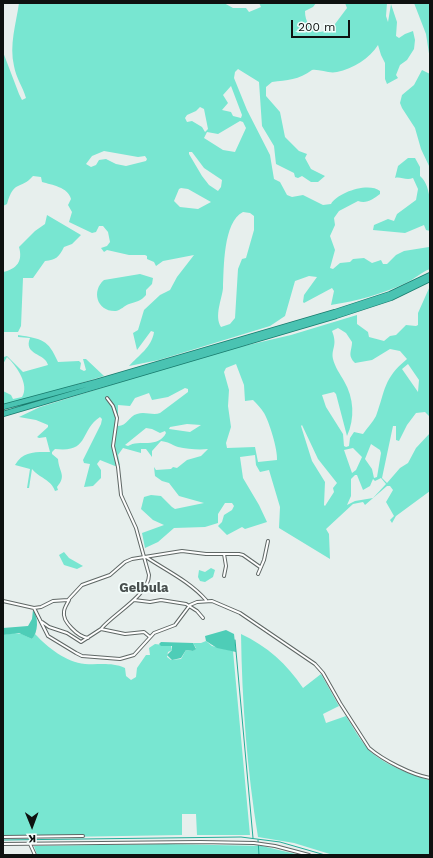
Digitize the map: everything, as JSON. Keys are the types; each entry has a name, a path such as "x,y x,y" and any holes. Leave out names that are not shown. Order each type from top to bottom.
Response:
{"highway":[{"path":"3,407 96,382 334,312 390,294 430,275"},
{"path":"3,414 336,316 391,298 430,279"}],"street":[{"path":"41,620 49,627 68,634 80,642 84,642 134,600 149,580 149,571 136,528 121,495 118,467 113,446 117,418 113,406 107,398"},
{"path":"258,574 264,560 268,541"},
{"path":"88,638 75,634 65,617 64,611 70,599 82,585 110,575 125,562 182,551 243,555 260,567"},
{"path":"224,554 226,566 224,576"},
{"path":"145,557 196,588 207,600"},
{"path":"3,601 34,608 41,607 52,601 70,599"},
{"path":"134,600 150,602 161,600 190,605 203,618"},
{"path":"34,608 48,636 82,656 128,658 134,655 150,637 160,630 175,625 190,605 207,600 222,604 240,613 315,664 323,673 340,703 369,748 374,753 409,771 430,778"},
{"path":"101,629 126,634 144,632 150,637"},
{"path":"3,837 83,836"},
{"path":"3,844 254,843 275,846 309,855"},
{"path":"30,844 35,855"}],"green space":[{"path":"19,3 224,3 233,8 246,8 249,12 261,7 259,3 316,3 313,7 305,11 305,15 307,22 311,27 320,32 335,29 335,24 347,8 345,3 387,3 386,16 388,22 391,4 397,22 396,36 399,38 413,31 415,40 414,49 407,60 400,65 396,75 398,78 387,84 385,79 385,63 378,45 366,58 355,66 343,71 328,72 312,70 298,78 272,82 266,87 266,96 280,112 285,137 299,151 307,154 305,158 311,169 325,176 318,182 311,182 302,176 298,178 295,177 294,173 276,164 274,146 262,126 259,82 238,69 235,72 234,78 247,110 270,155 274,179 280,182 287,195 292,197 303,195 323,205 331,204 347,192 362,188 375,188 380,191 380,194 375,198 364,202 358,201 339,211 334,218 335,225 330,236 335,250 330,268 333,269 340,263 350,262 353,259 364,258 372,263 381,260 383,264 387,264 396,255 404,251 430,246 430,269 388,291 331,305 334,291 332,288 304,303 303,302 304,295 317,277 309,276 295,281 285,316 270,326 159,360 129,366 148,347 153,337 154,332 151,331 137,350 133,333 138,330 144,310 160,295 170,290 177,277 194,255 163,261 156,266 154,262 147,259 147,256 145,255 129,255 107,250 104,252 101,248 107,246 110,242 108,232 103,226 99,226 96,232 92,233 69,222 72,212 68,205 71,199 69,195 59,187 42,182 41,177 33,176 25,183 15,188 12,191 7,204 3,206 3,52 22,100 26,98 16,75 12,50","holes":["231,86 242,115 241,118 233,116 231,112 222,110 228,103 223,95","200,107 204,109 208,129 205,132 202,127 192,121 187,122 185,118 187,115 196,111","240,121 243,122 246,128 235,152 223,150 204,138 207,132 218,134","104,151 138,157 145,156 147,159 146,161 126,166 116,164 106,159 99,160 96,165 91,167 86,164 92,156","189,152 192,152 204,168 222,180 221,187 218,191 209,185 189,154","181,188 188,189 211,202 198,209 180,207 174,201 179,189","243,212 250,213 254,216 254,230 246,258 242,259 238,269 235,318 230,324 221,327 218,313 223,288 224,258 228,235 236,217"]},
{"path":"414,3 430,3 430,60 426,34"},
{"path":"422,70 430,74 430,168 421,149 415,128 400,103 402,95 414,85"},
{"path":"408,158 415,158 420,167 420,176 427,187 430,201 430,231 426,230 424,225 405,233 373,230 374,225 388,219 394,221 397,214 416,200 418,189 413,178 395,178 398,166"},
{"path":"47,215 81,235 72,244 64,247 57,257 52,260 45,261 33,278 23,278 21,326 18,332 3,332 3,272 12,269 18,264 20,256 19,247 35,231 45,224"},
{"path":"140,274 153,278 152,284 146,290 146,295 142,299 116,311 109,310 100,305 97,295 100,285 104,280"},
{"path":"430,286 430,417 425,412 416,413 407,425 399,441 396,440 396,426 393,426 382,478 387,483 400,468 408,463 416,448 430,433 430,491 396,516 392,523 390,520 394,516 386,502 393,490 390,486 387,486 365,505 363,502 353,504 326,529 329,534 330,559 279,528 280,507 269,470 260,472 256,465 255,455 240,457 243,478 267,522 245,529 242,527 227,535 218,526 222,522 224,515 232,510 234,506 232,503 225,503 218,514 218,523 205,527 174,528 158,542 145,548 142,533 164,525 153,520 141,509 144,497 151,495 161,496 175,509 204,503 179,496 169,483 162,481 155,476 154,467 156,470 171,469 173,467 177,468 187,460 201,456 208,449 182,448 161,441 152,451 152,457 146,449 141,449 141,453 123,448 118,455 120,465 115,466 100,460 97,464 101,470 101,478 93,486 84,487 90,464 84,463 83,460 101,424 102,419 100,417 89,428 83,440 74,448 55,449 52,452 52,454 58,459 62,474 62,480 57,487 58,490 55,491 48,481 32,469 29,488 27,488 30,469 15,465 18,460 30,453 50,452 46,437 37,437 48,427 48,425 36,420 19,417 40,407 218,352 291,335 357,315 357,324 368,332 369,337 384,341 390,336 396,335 406,325 418,325 418,313","holes":["338,328 346,333 352,342 351,358 355,363 372,360 390,349 400,351 407,359 399,366 389,379 376,416 363,434 354,432 350,438 349,446 346,447 344,446 343,434 326,407 322,395 334,392 336,394 347,436 350,429 352,408 350,394 336,368 333,359 334,336 332,331","236,364 244,385 245,401 253,400 262,409 266,417 275,443 277,460 258,462 255,447 227,448 226,443 231,427 228,406 229,390 224,372 226,368","408,364 419,380 418,392 402,369","185,388 188,389 188,392 160,413 137,414 121,426 118,426 118,405 130,406 135,398 149,393 152,400 168,397","187,424 201,425 190,432 169,429 170,427","302,425 318,459 337,483 333,488 334,492 325,506 325,482 312,461 301,426","146,428 160,433 165,431 166,433 163,438 158,441 137,443 128,446 125,445","371,444 380,450 381,453 377,477 374,478 372,469 365,459","353,448 362,457 356,470 352,473 344,450","355,475 357,475 363,490 370,486 373,479 375,481 381,478 386,484 373,498 355,501 347,505 351,496 351,479"]},
{"path":"18,335 43,341 51,349 58,362 79,361 81,363 80,369 84,371 86,370 83,359 86,359 104,376 6,406 3,405 3,391 11,395 13,399 22,397 24,392 23,381 18,370 7,357 3,364 4,357 7,356 23,372 48,365 43,358 29,348 30,338 18,337"},
{"path":"64,552 69,558 83,566 77,569 64,565 59,555"},
{"path":"211,568 215,570 213,577 205,582 200,581 198,577 199,570 205,572"},
{"path":"33,610 37,625 36,633 32,639 19,633 3,635 3,628 28,626 32,619"},
{"path":"226,630 234,634 236,652 217,648 206,641 205,636"},
{"path":"14,633 22,634 32,639 35,634 58,654 78,663 110,664 125,668 126,676 131,680 136,677 137,668 146,655 150,655 149,648 155,644 171,646 172,650 168,652 167,657 171,660 181,659 186,650 193,651 196,648 193,643 201,643 206,641 212,646 233,651 250,835 197,835 196,814 182,814 182,835 3,838 3,635"},
{"path":"241,634 276,656 297,679 303,688 321,674 339,706 323,714 326,723 346,716 363,742 374,755 398,768 430,780 430,855 333,855 294,843 258,837 246,736"},
{"path":"161,642 193,643 196,649 193,651 186,650 181,658 172,660 167,655 172,650 172,646 161,646 159,644"},
{"path":"166,844 262,846 300,855 37,855 34,846"}],"waterway":[{"path":"235,640 253,838"},
{"path":"3,840 241,837 280,842 325,855"},
{"path":"258,840 259,855"}],"district":[{"name":"Gelbula","path":"144,588"}]}
